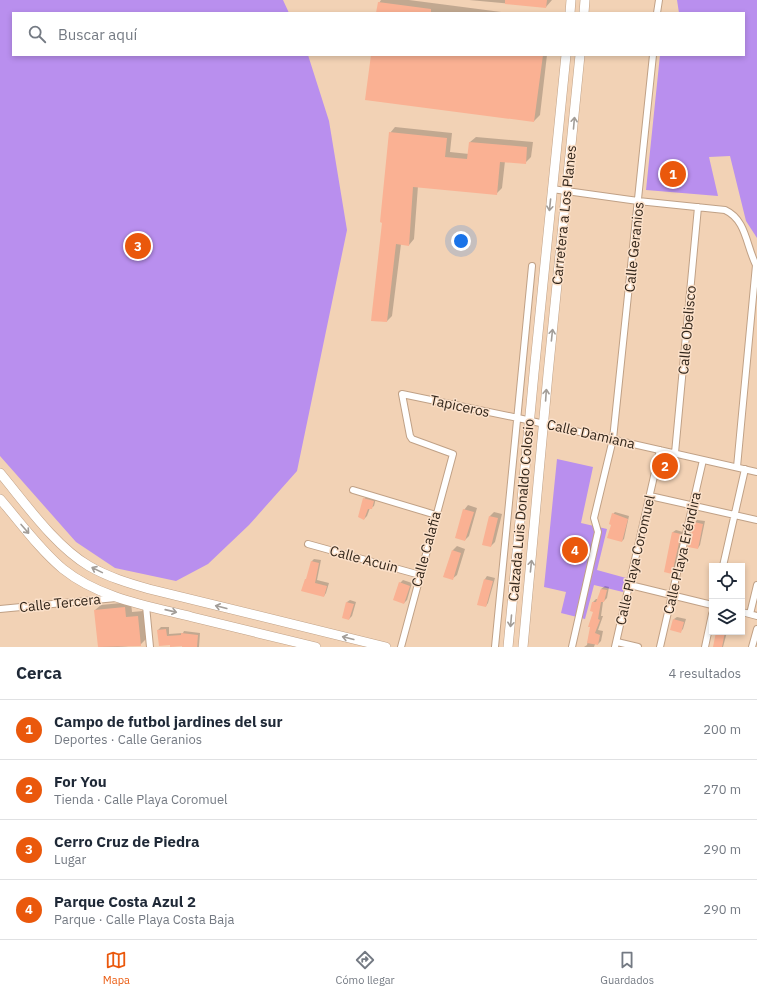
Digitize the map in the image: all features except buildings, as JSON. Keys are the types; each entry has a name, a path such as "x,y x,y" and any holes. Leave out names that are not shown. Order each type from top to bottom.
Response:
{"main road":[{"path":"570,12 571,0"},
{"path":"584,12 585,0"},
{"name":"Carretera a Los Planes","path":"534,373 566,56"},
{"name":"Carretera a Los Planes","path":"548,374 580,56"},
{"name":"Calzada Luis Donaldo Colosio","path":"508,647 534,373"},
{"name":"Calzada Luis Donaldo Colosio","path":"523,647 548,374"},
{"path":"1,478 57,540 72,554 89,566 113,578 149,589 386,647"},
{"path":"0,499 40,546 62,568 80,581 102,592 146,606 316,647"}],"street":[{"path":"658,12 659,0"},
{"name":"Calle Geranios","path":"572,647 598,532 594,518 613,439 653,56"},
{"path":"552,189 638,202 726,210 736,216 739,220 757,266 737,467"},
{"name":"Calle Obelisco","path":"675,453 698,207"},
{"path":"495,647 532,266"},
{"name":"Tapiceros","path":"452,452 412,439 402,394 518,418"},
{"name":"Calle Damiana","path":"518,418 757,472"},
{"name":"Calle Playa Coromuel","path":"616,644 660,450"},
{"name":"Calle Calafia","path":"401,647 452,452"},
{"name":"Calle Playa Eréndira","path":"660,647 703,460"},
{"path":"724,563 745,469"},
{"path":"353,490 436,515"},
{"path":"650,496 754,520"},
{"name":"Calle Acuin","path":"308,544 420,575"},
{"path":"630,585 709,604"},
{"path":"754,615 757,585"},
{"name":"Calle Tercera","path":"0,609 120,598"},
{"path":"146,606 150,647"},
{"path":"705,647 709,628"},
{"path":"752,647 757,629"},
{"path":"616,644 638,647"}],"shaded area":[{"path":"0,0 283,0 289,12 12,12 12,56 308,56 329,121 347,230 297,471 249,525 208,564 176,581 115,568 76,542 0,456"},
{"path":"677,0 757,0 757,238 746,221 730,156 709,157 718,196 646,190 660,56 745,56 745,12 679,12"},
{"path":"557,459 593,467 581,523 607,529 597,570 626,578 623,592 594,585 585,619 561,613 566,592 544,587"}],"place":[{"name":"Campo de futbol jardines del sur","path":"673,174"},
{"name":"Cerro Cruz de Piedra","path":"138,246"},
{"name":"For You","path":"665,466"},
{"name":"Parque Costa Azul 2","path":"575,550"}]}
